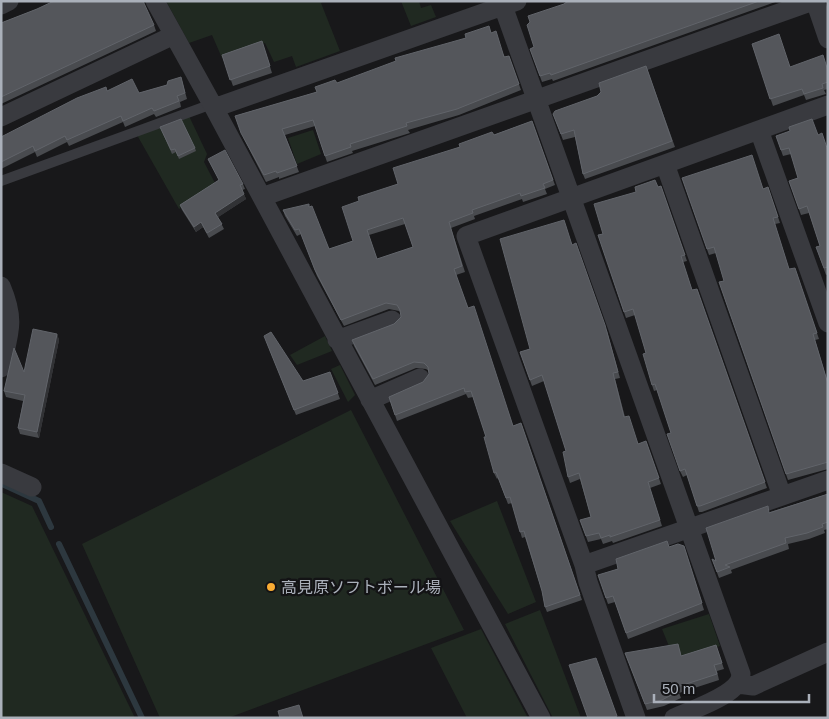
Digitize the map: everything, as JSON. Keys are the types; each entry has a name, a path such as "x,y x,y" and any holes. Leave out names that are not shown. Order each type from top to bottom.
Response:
{"street":[{"path":"1,5 10,1"},
{"path":"155,1 262,197 540,718"},
{"path":"262,197 814,1 828,39"},
{"path":"213,106 510,4 536,100 741,674 738,684 721,696 674,718"},
{"path":"1,117 174,35"},
{"path":"636,718 588,582 584,565 466,236 828,105"},
{"path":"759,130 828,323"},
{"path":"665,164 782,496"},
{"path":"1,286 11,313 11,324 2,359"},
{"path":"337,340 392,320"},
{"path":"370,400 420,378"},
{"path":"1,473 32,488"},
{"path":"584,565 828,480"},
{"path":"738,684 753,686 828,652"}],"lane":[{"path":"1,181 213,106"}],"shaded area":[{"path":"166,1 324,1 321,3 340,51 296,67 292,56 274,62 265,43 222,58 212,35 189,43"},
{"path":"401,1 419,1 421,8 431,5 436,17 411,26"},
{"path":"189,116 207,154 204,162 216,185 179,209 137,135"},
{"path":"313,130 321,154 297,164 288,138"},
{"path":"325,336 332,351 297,365 290,355"},
{"path":"340,365 355,395 348,402 331,369"},
{"name":"高見原ソフトボール場","path":"351,410 464,630 228,718 160,718 82,544"},
{"path":"1,492 32,506 135,718 1,718"},
{"path":"497,501 536,602 508,614 450,521"},
{"path":"540,610 581,718 553,718 505,624"},
{"path":"709,614 720,646 675,661 662,629"},
{"path":"481,629 528,718 467,718 431,648"}],"building":[{"path":"54,1 143,1 154,25 1,97 1,23"},
{"path":"568,1 759,1 551,75 550,73 540,76 530,49 534,47 527,25 530,22 528,16"},
{"path":"489,26 491,33 496,31 504,57 509,56 519,84 457,109 406,123 407,126 350,144 351,147 325,156 313,120 282,129 297,166 277,173 276,171 264,175 241,133 235,116 317,92 315,87 335,80 337,83 396,61 395,58 466,38 465,34"},
{"path":"779,34 790,67 823,55 828,71 828,82 822,84 823,88 804,94 802,89 770,99 752,44"},
{"path":"262,41 270,66 230,80 222,55"},
{"path":"646,66 672,141 583,174 574,130 561,134 553,114 555,111 597,96 601,92 599,83"},
{"path":"181,77 185,93 177,96 179,101 154,111 152,108 123,121 121,116 67,140 65,136 35,151 33,146 1,162 1,137 77,98 106,87 107,91 132,79 139,93 167,85 168,81"},
{"path":"181,119 195,148 178,156 175,149 171,150 160,127"},
{"path":"812,119 818,135 822,133 828,151 828,267 824,268 816,247 820,246 807,206 799,209 789,181 798,178 789,148 781,150 776,136 790,131 789,127"},
{"path":"532,121 553,180 543,184 545,188 521,196 520,193 472,210 473,213 449,222 462,266 454,269 468,308 474,306 513,426 521,423 580,595 545,607 524,531 520,532 510,497 506,498 496,472 494,473 484,437 486,437 471,391 465,392 464,388 395,415 389,397 423,382 429,374 428,367 424,363 414,362 373,379 352,340 394,324 401,317 400,310 397,305 386,303 341,320 315,270 299,229 295,230 283,210 309,204 309,207 312,206 329,249 353,241 342,207 359,201 358,197 398,184 393,168 460,147 459,144 492,132 494,135","holes":["403,218 413,247 377,259 367,230"]},
{"path":"225,150 243,184 240,185 244,194 215,213 222,224 207,233 201,222 194,227 180,205 219,180 208,159"},
{"path":"752,155 763,189 768,187 778,217 773,218 789,269 795,268 817,333 813,334 828,384 828,462 786,474 719,282 724,281 714,247 707,249 682,178"},
{"path":"655,180 658,187 661,186 685,255 681,256 692,290 697,289 765,482 700,506 697,506 685,469 680,471 667,434 671,433 655,384 652,385 643,354 646,353 633,309 624,312 598,235 603,234 594,204 636,192 635,187"},
{"path":"564,220 572,245 576,243 605,325 618,372 613,373 624,417 629,416 638,444 646,441 659,478 648,482 660,520 610,537 610,535 601,538 599,533 586,536 580,520 591,517 579,473 568,477 563,452 566,451 542,375 530,380 520,352 530,349 500,239"},
{"path":"33,329 57,334 37,432 18,428 25,395 4,391 14,348 24,372"},
{"path":"271,332 303,381 330,372 338,393 294,410 264,336"},
{"path":"828,494 828,522 822,524 823,527 785,538 786,543 725,565 730,567 717,572 712,559 716,561 706,528 768,506 769,513"},
{"path":"667,541 669,547 678,544 684,546 702,603 626,633 613,596 606,598 598,575 618,569 616,559"},
{"path":"678,644 681,656 716,645 722,663 714,665 717,674 677,687 679,691 662,700 645,704 625,653"},
{"path":"596,658 617,716 613,718 588,718 569,665"},
{"path":"299,705 303,718 280,718 278,711"}],"waterway":[{"path":"2,484 39,501 51,527"},
{"path":"59,544 142,718"}],"place":[{"name":"高見原ソフトボール場","path":"271,587"}]}
